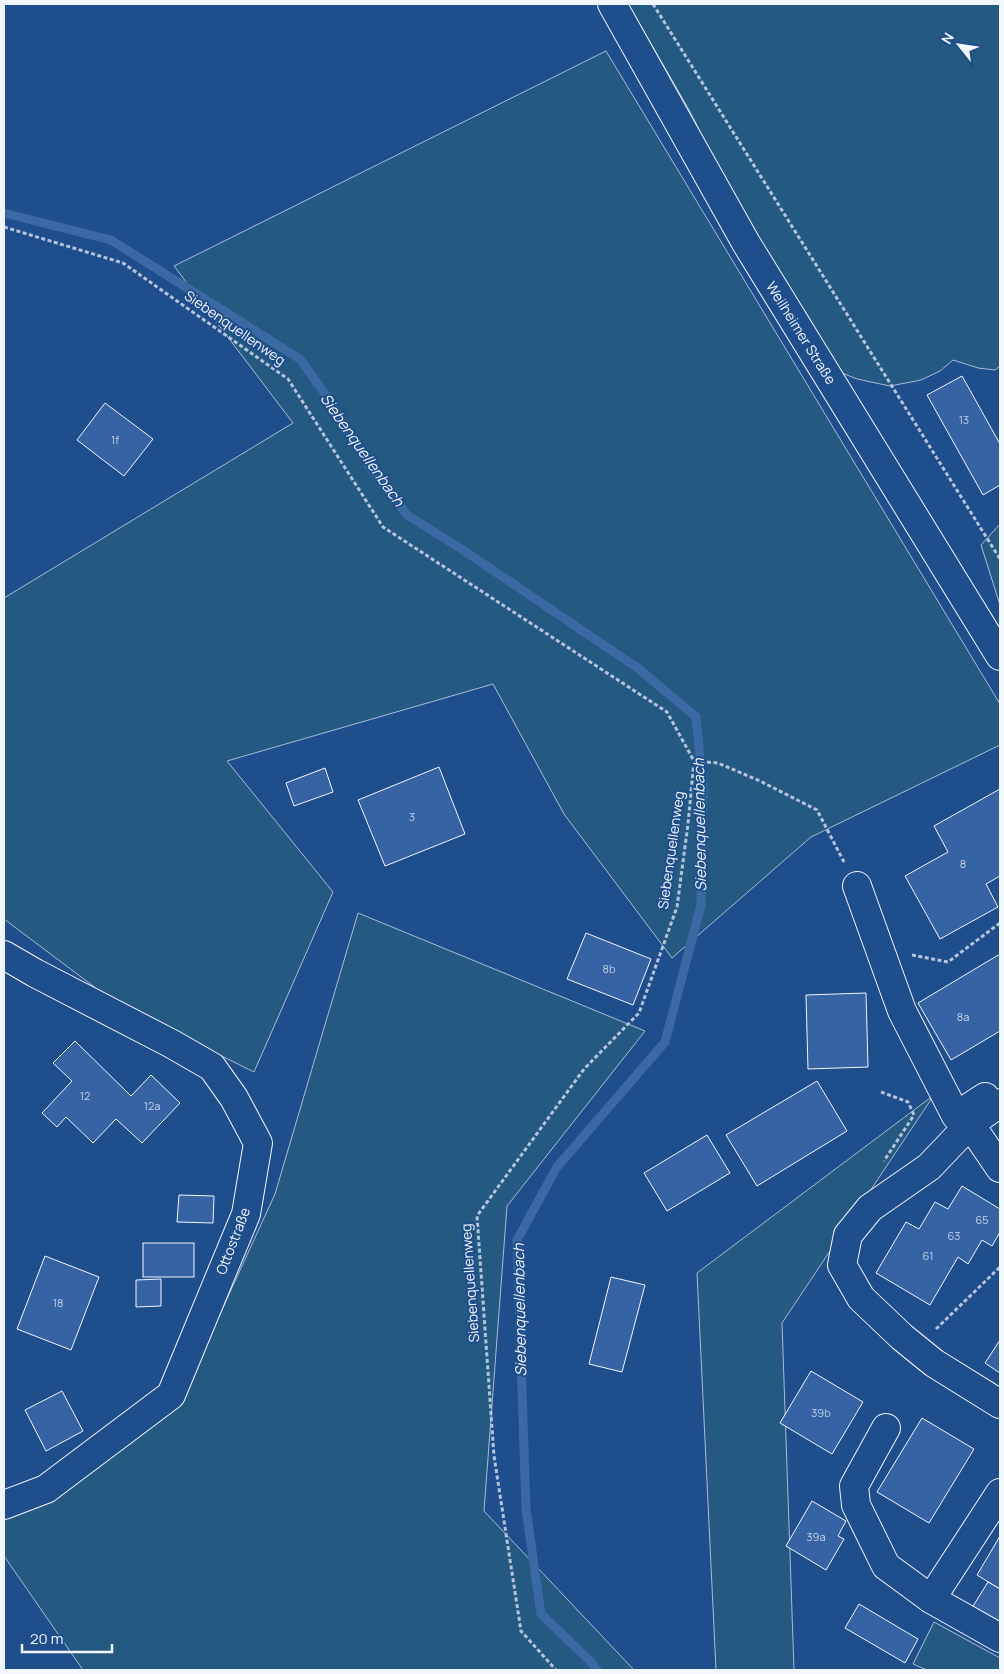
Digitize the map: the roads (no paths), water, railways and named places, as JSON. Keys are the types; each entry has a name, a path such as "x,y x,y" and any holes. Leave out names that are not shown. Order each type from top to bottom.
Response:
{"street":[{"name":"Weilheimer Straße","path":"612,4 746,244 1000,656"},
{"path":"856,886 902,1011 956,1116 1000,1087"},
{"name":"Ottostraße","path":"4,955 212,1067 234,1098 258,1143 246,1214 171,1395 46,1490 4,1505"},
{"path":"1000,1103 970,1124 929,1167 870,1208 848,1235 842,1265 861,1298 916,1348 934,1363 1000,1404"},
{"path":"970,1124 1000,1168"},
{"path":"886,1428 854,1486 856,1505 886,1566 931,1599 1000,1638"},
{"path":"931,1599 1000,1493"}],"waterway":[{"name":"Siebenquellenbach","path":"4,213 111,240 300,359 328,398 368,464 407,515 463,550 639,669 696,717 703,787 701,905 665,1042 557,1167 517,1240 526,1509 541,1614 597,1670"}]}
